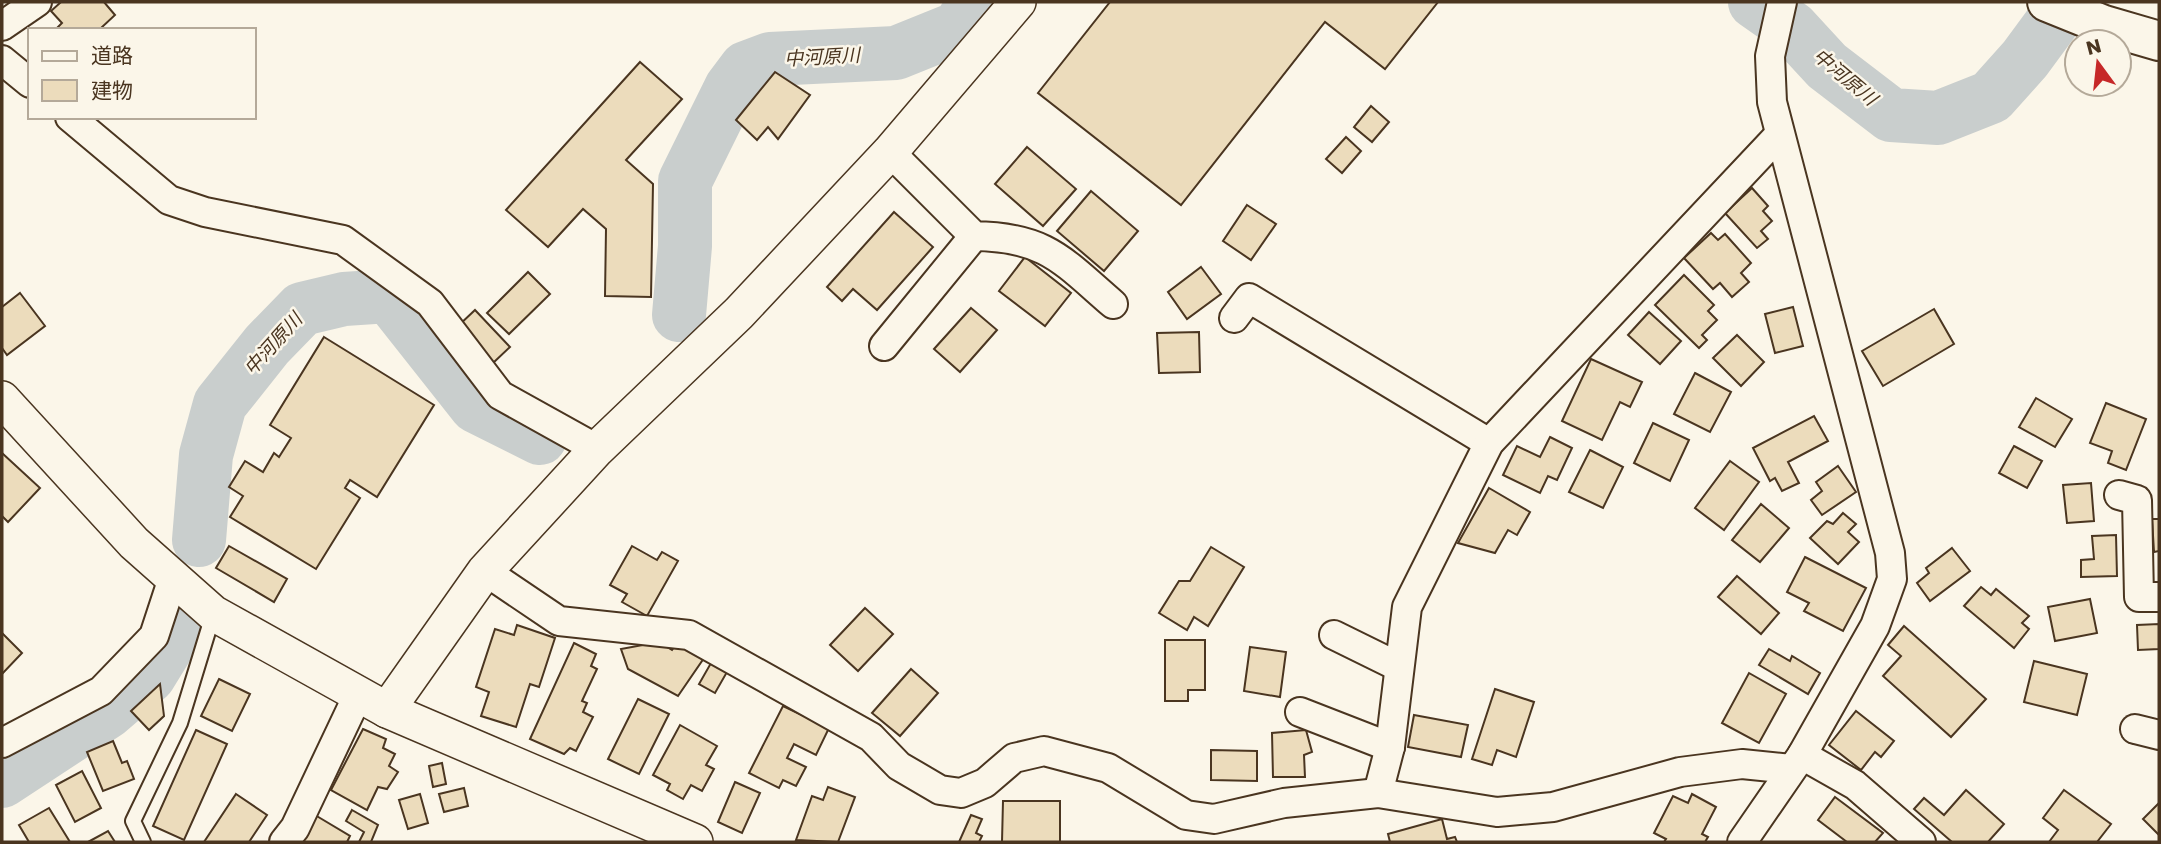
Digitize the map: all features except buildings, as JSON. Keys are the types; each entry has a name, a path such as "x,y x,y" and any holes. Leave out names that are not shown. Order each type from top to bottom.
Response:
{"main road":[{"path":"2047,2 2159,41"}],"street":[{"path":"2,26 37,2"},
{"path":"284,842 296,828 372,703 485,571 597,449 738,313 890,152 1018,2"},
{"path":"1742,842 1796,762 1875,626 1892,579 1890,553 1772,102 1770,56 1782,2"},
{"path":"2,60 28,81"},
{"path":"72,119 169,200 205,212 343,240 430,303 500,395 597,449"},
{"path":"1378,793 1390,747 1407,607 1489,443 1779,135"},
{"path":"890,152 974,236 1011,236 1044,248 1113,304"},
{"path":"884,346 974,236"},
{"path":"1234,318 1249,298 1489,443"},
{"path":"2,399 78,485 173,578 213,613 372,703 695,842"},
{"path":"2119,495 2137,500 2139,597 2159,597"},
{"path":"485,571 559,621 689,635 871,737 899,766 940,790 961,793 985,783 1014,758 1044,751 1108,768 1186,815 1214,819 1284,803 1378,793 1497,812 1553,807 1680,772 1742,764 1796,762 1855,785 1921,842"},
{"path":"2,743 101,691 154,636 173,578"},
{"path":"1334,635 1399,667"},
{"path":"1300,712 1390,747"}],"lane":[{"path":"143,842 133,821 180,723 213,613"}],"waterway":[{"name":"中河原川","path":"679,315 685,246 685,181 731,88 746,68 770,59 896,53 958,28 976,2"},
{"name":"中河原川","path":"1755,2 1792,28 1827,66 1891,115 1938,118 1991,97 2025,59 2067,2"},
{"name":"中河原川","path":"199,540 206,455 220,404 267,345 302,309 344,299 389,296 476,406 540,438"},
{"name":"中河原川","path":"2,781 107,712 149,676 176,632"}]}
